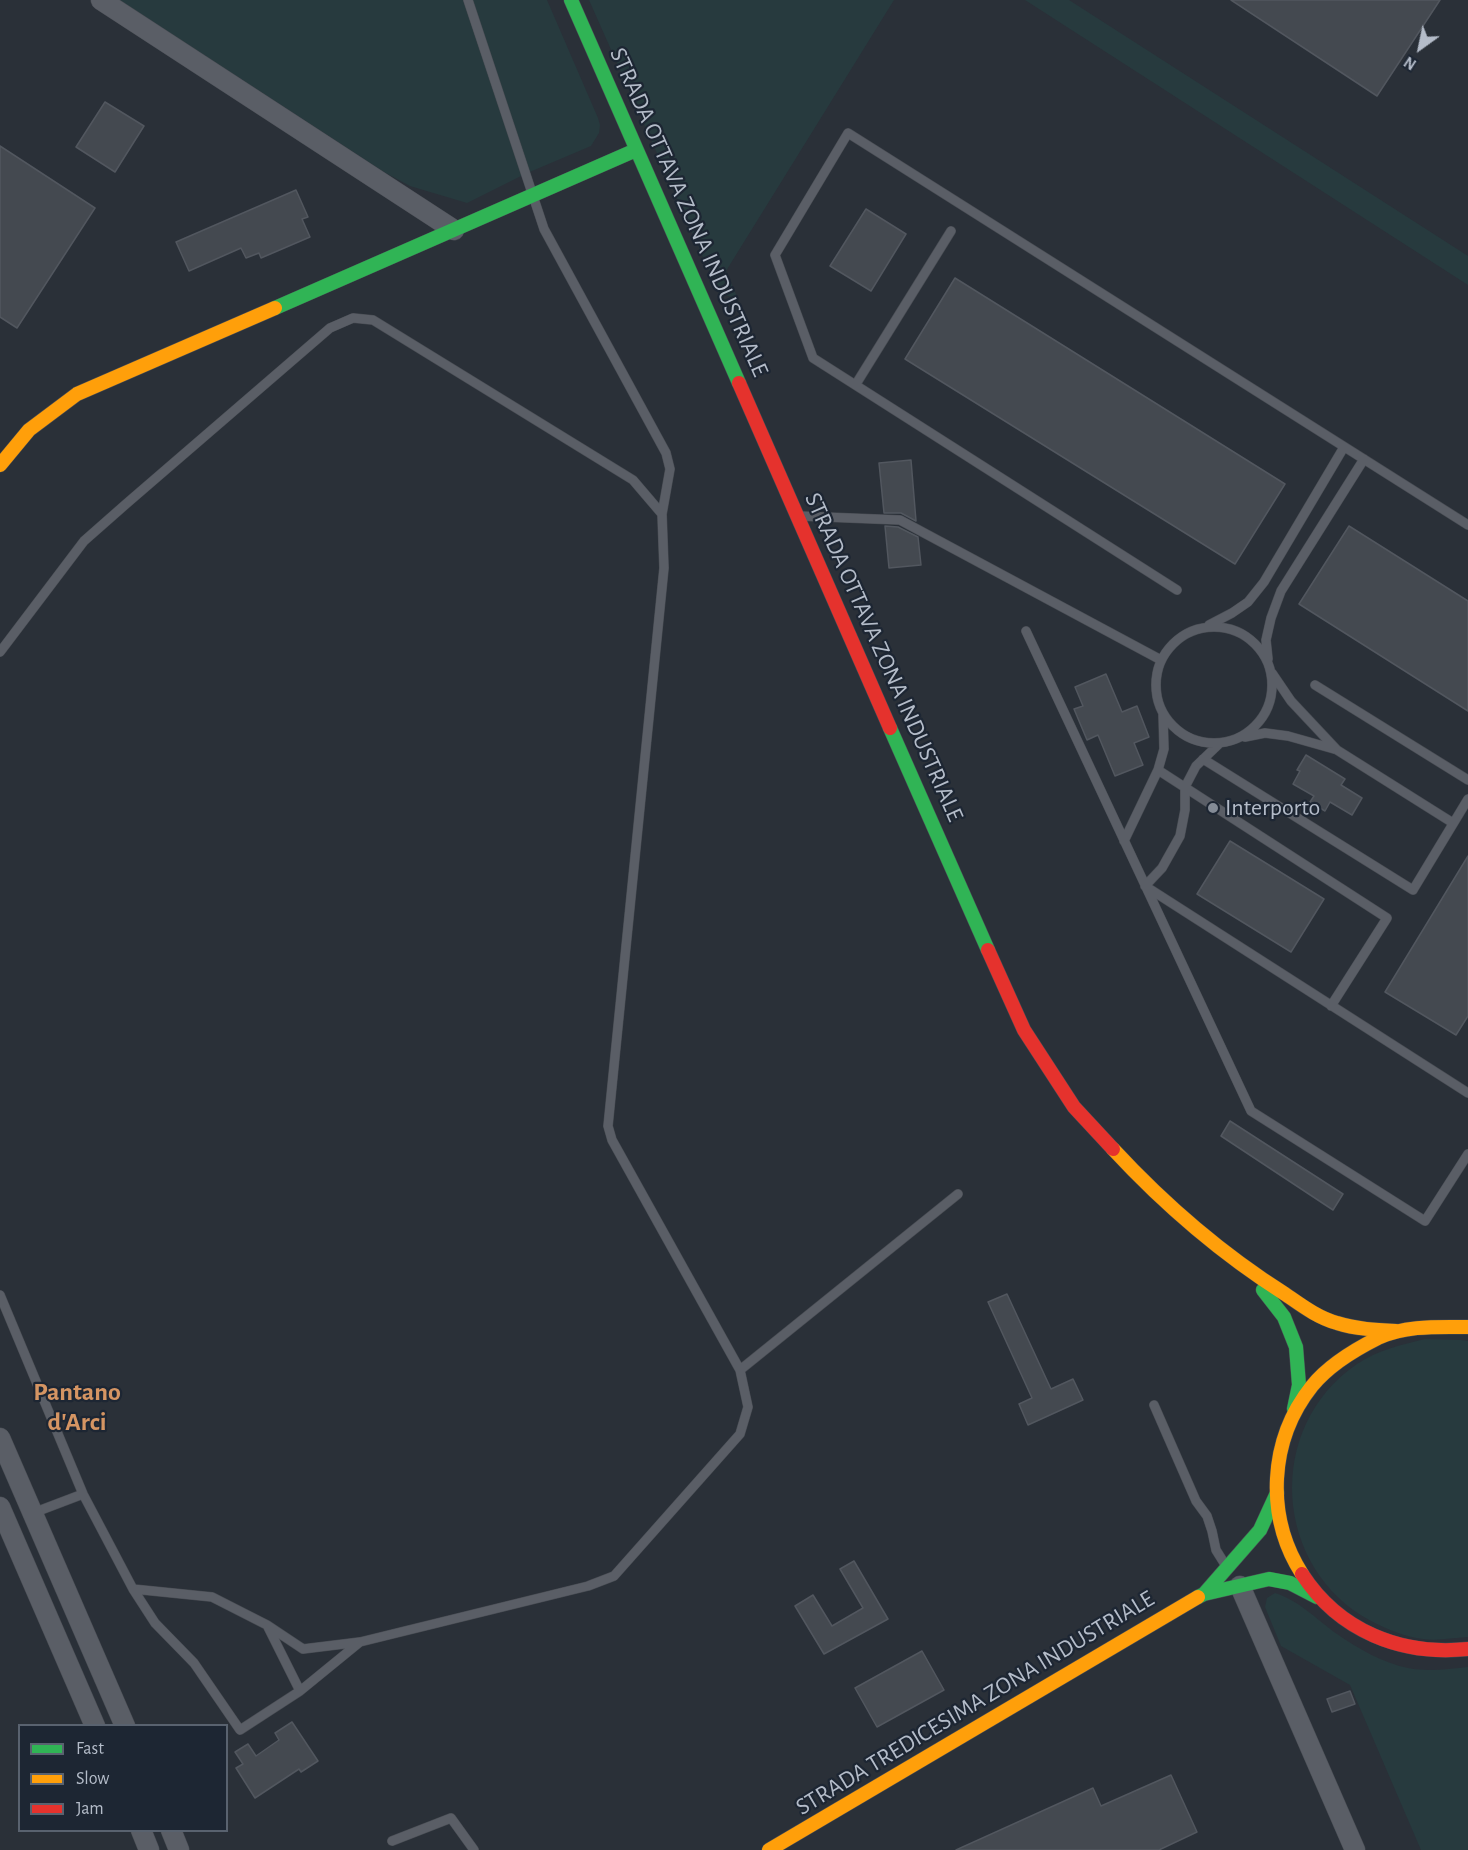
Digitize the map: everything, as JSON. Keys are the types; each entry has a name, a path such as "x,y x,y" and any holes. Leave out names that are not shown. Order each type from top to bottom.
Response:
{"main road":[{"name":"STRADA OTTAVA ZONA INDUSTRIALE","path":"571,0 1024,1030 1074,1107 1120,1157 1144,1182 1247,1270"},
{"path":"0,465 29,430 77,394 636,150"},
{"path":"1247,1270 1317,1315 1336,1323 1365,1329 1396,1331"},
{"path":"1247,1270 1284,1317 1296,1347 1299,1385 1292,1419 1280,1455 1277,1493 1286,1543 1300,1572 1320,1598 1349,1623 1383,1641 1420,1650 1468,1649"},
{"path":"1292,1419 1312,1386 1339,1359 1366,1342 1396,1331 1432,1325 1468,1327"},
{"path":"1204,1594 1260,1530 1277,1493"},
{"path":"1204,1594 1269,1579 1290,1583 1320,1598"},
{"name":"STRADA TREDICESIMA ZONA INDUSTRIALE","path":"773,1849 1204,1594"}],"street":[{"path":"101,0 454,230"},
{"path":"0,1438 125,1724"},
{"path":"0,1507 95,1724"},
{"path":"20,1553 45,1542"},
{"path":"1240,1586 1355,1850"},
{"path":"142,1832 149,1850"},
{"path":"172,1832 180,1850"}],"lane":[{"path":"133,1589 212,1597 267,1624 303,1649 360,1642 588,1586 614,1576 740,1434 748,1407 740,1370 612,1140 608,1126 664,568 662,514 670,469 666,453 544,230 468,0"},
{"path":"1177,590 813,358 775,255 848,133 1468,525"},
{"path":"856,384 951,231"},
{"path":"0,652 84,541 330,328 353,318 373,320 633,480 662,514"},
{"path":"1337,750 1288,736 1265,733 1221,743 1203,742 1173,727 1163,713 1157,697 1156,678 1161,660 1172,644 1187,632 1206,626 1248,602 1264,582 1344,447"},
{"path":"1268,662 1266,640 1281,591 1364,459"},
{"path":"797,516 900,520 1161,660"},
{"path":"1206,626 1225,627 1243,633 1258,645 1272,673 1291,700 1337,750 1453,823"},
{"path":"1026,632 1251,1111 1425,1221 1468,1154"},
{"path":"1238,738 1252,730 1262,718 1273,689 1272,673"},
{"path":"1316,685 1468,780"},
{"path":"1124,841 1158,770 1164,749 1163,713"},
{"path":"1145,886 1162,868 1180,836 1185,810 1185,787 1196,766 1221,743"},
{"path":"1203,759 1413,890 1468,798"},
{"path":"1158,770 1387,918 1331,1006"},
{"path":"1145,886 1468,1093"},
{"path":"740,1370 958,1194"},
{"path":"0,1295 83,1494 133,1589 155,1623 194,1663 240,1730 300,1691 360,1642"},
{"path":"1154,1405 1196,1501 1207,1516 1216,1550 1227,1569"},
{"path":"33,1514 83,1494"},
{"path":"267,1624 300,1691"},
{"path":"392,1841 451,1818 474,1850"}],"green space":[{"path":"119,0 547,0 598,118 599,133 591,146 525,174 467,203 410,186 384,172"},
{"path":"589,0 894,0 726,271 738,299 719,293"},
{"path":"1025,0 1069,0 1468,256 1468,285"},
{"path":"1425,1339 1468,1341 1468,1637 1439,1640 1416,1638 1390,1630 1371,1621 1338,1598 1314,1568 1299,1533 1292,1497 1295,1459 1306,1423 1327,1391 1365,1359"},
{"path":"1275,1593 1300,1606 1353,1645 1389,1663 1423,1670 1468,1667 1468,1850 1421,1850 1350,1685 1281,1646 1265,1607 1267,1598"}],"building":[{"path":"1231,0 1440,0 1377,96"},
{"path":"105,102 144,126 115,172 76,147"},
{"path":"0,146 95,208 17,328 0,317"},
{"path":"296,190 308,217 302,219 310,237 261,258 259,253 246,258 241,248 189,271 176,242"},
{"path":"866,209 906,234 871,291 830,266"},
{"path":"955,278 1285,484 1235,564 905,359"},
{"path":"911,460 916,521 901,513 884,513 879,463"},
{"path":"885,526 898,527 918,537 921,565 889,568"},
{"path":"1349,526 1468,601 1468,711 1299,604"},
{"path":"1106,674 1122,712 1137,706 1149,737 1134,743 1143,765 1115,776 1098,735 1087,740 1074,709 1083,706 1075,687"},
{"path":"1306,755 1345,779 1341,785 1362,798 1352,815 1330,802 1325,811 1310,802 1314,796 1293,784 1300,771 1297,770"},
{"path":"1230,841 1324,899 1291,952 1197,894"},
{"path":"1468,856 1468,1016 1456,1035 1385,992"},
{"path":"1230,1121 1343,1194 1333,1210 1221,1136"},
{"path":"1007,1294 1051,1389 1073,1379 1083,1400 1028,1425 1019,1404 1032,1398 988,1302"},
{"path":"854,1561 888,1619 824,1654 795,1606 813,1595 832,1626 863,1608 840,1569"},
{"path":"922,1651 944,1690 877,1727 855,1688"},
{"path":"1350,1691 1355,1704 1332,1712 1327,1699"},
{"path":"292,1722 318,1761 301,1772 299,1769 255,1798 236,1768 243,1764 235,1752 248,1744 256,1756 279,1740 275,1733"},
{"path":"1171,1775 1197,1832 1159,1850 956,1850 1093,1788 1101,1806"}],"traffic: fast":[{"path":"571,0 739,383"},
{"path":"275,308 636,150"},
{"path":"890,728 988,950"},
{"path":"1263,1290 1284,1317 1296,1347 1299,1385 1294,1409"},
{"path":"1198,1597 1204,1594 1260,1530 1277,1493"},
{"path":"1204,1594 1269,1579 1290,1583 1317,1597"}],"traffic: slow":[{"path":"0,465 29,430 77,394 275,308"},
{"path":"1113,1149 1194,1227 1303,1307 1323,1318 1344,1325 1396,1331"},
{"path":"1302,1574 1290,1551 1282,1528 1277,1478 1280,1454 1287,1430 1312,1386 1334,1365 1378,1338 1411,1329 1468,1327"},
{"path":"769,1850 1198,1597"}],"traffic: jam":[{"path":"739,383 890,728"},
{"path":"988,950 1024,1030 1074,1107 1113,1149"},
{"path":"1302,1574 1334,1611 1353,1625 1374,1636 1419,1648 1468,1649"}],"place":[{"name":"Interporto","path":"1213,808"}],"district":[{"name":"Pantano d'Arci","path":"77,1407"}]}
